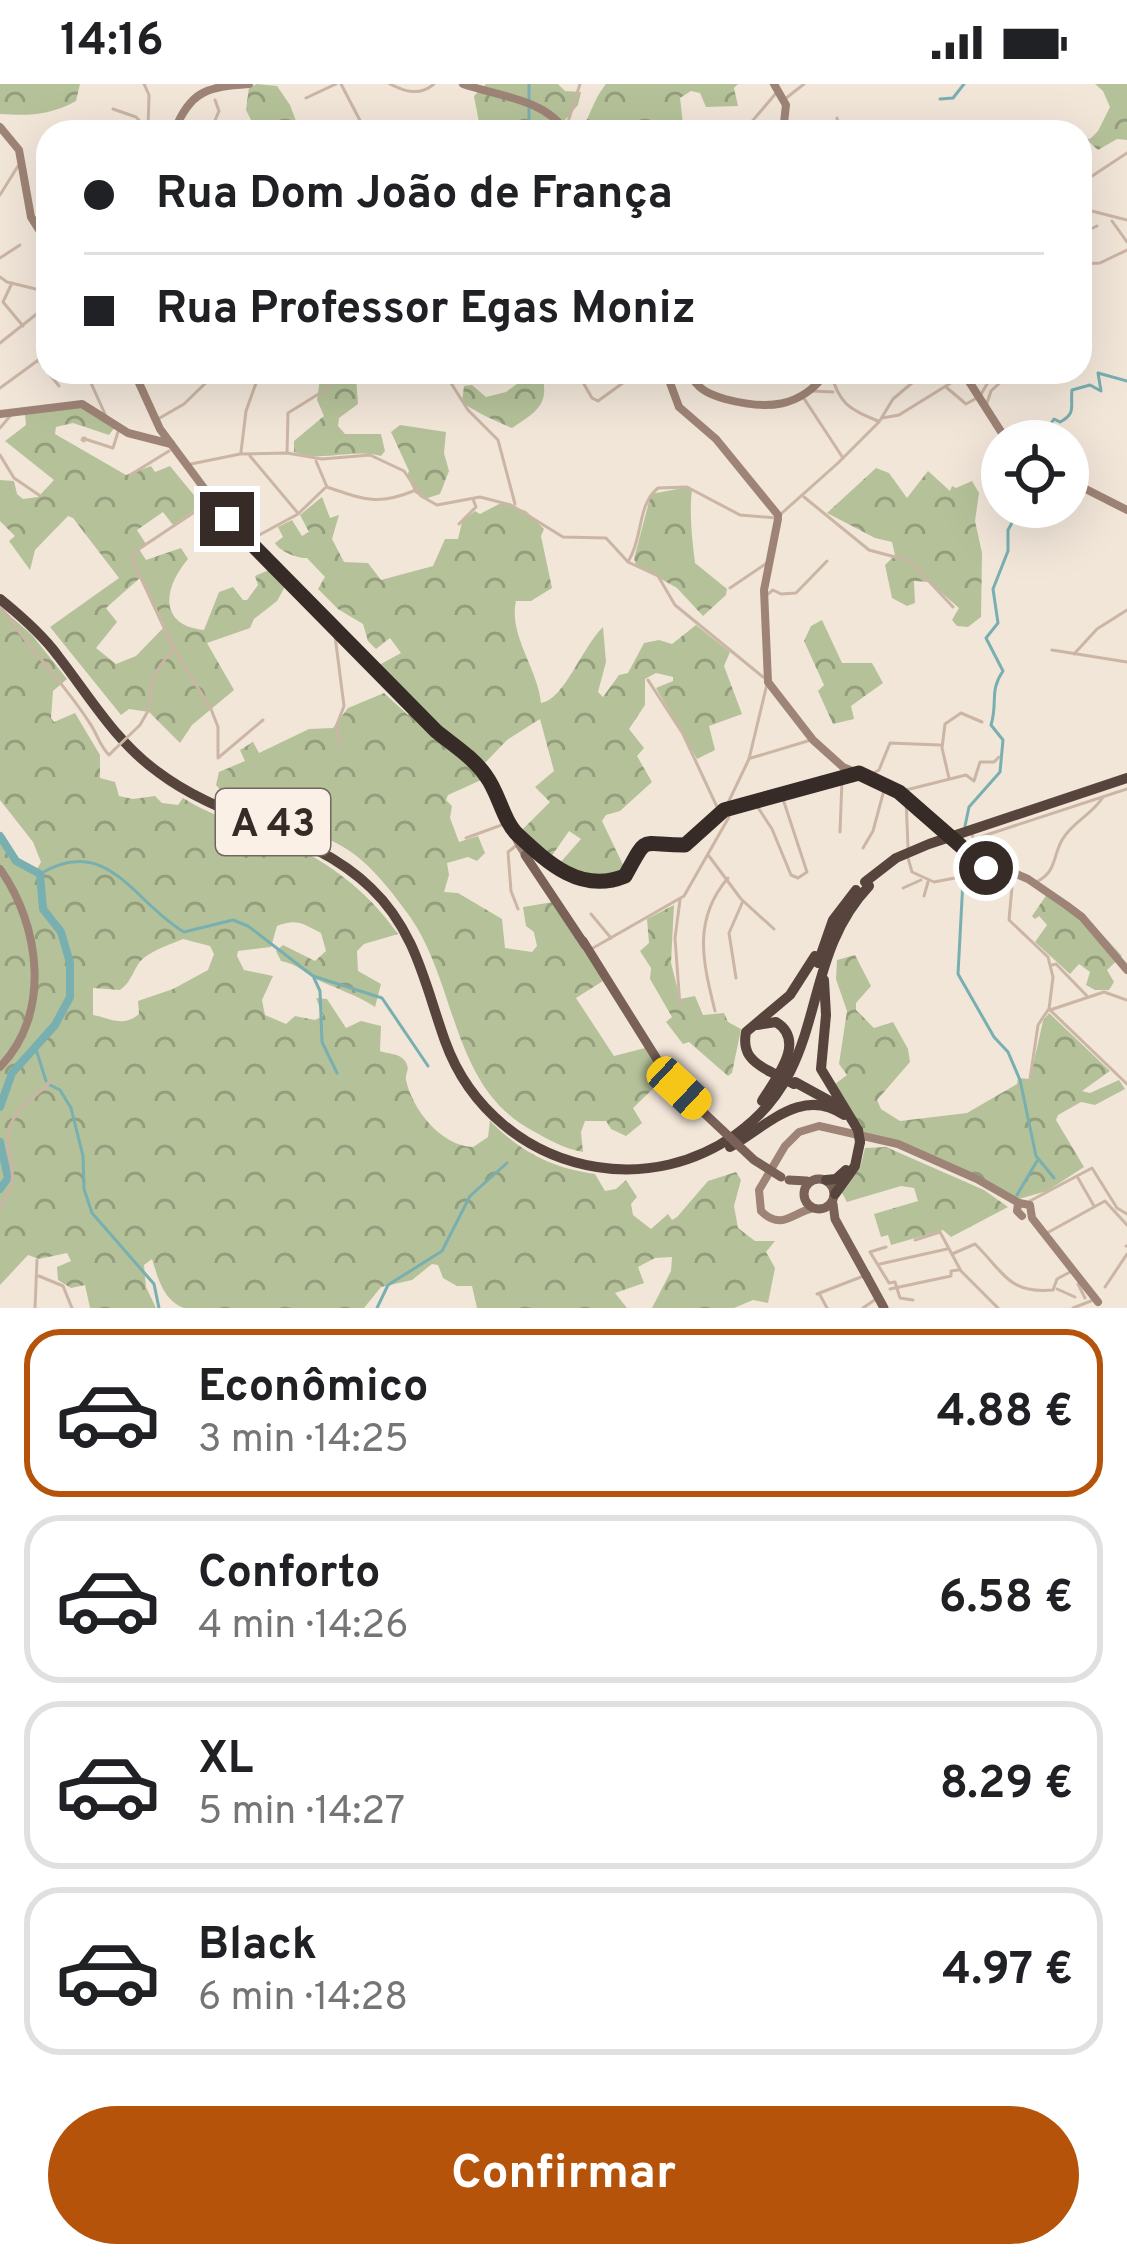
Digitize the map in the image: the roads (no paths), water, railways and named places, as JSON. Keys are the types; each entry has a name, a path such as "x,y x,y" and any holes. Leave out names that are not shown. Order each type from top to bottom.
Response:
{"highway":[{"name":"A 43","path":"0,599 43,638 114,731 154,770 216,808 321,850 384,901 415,950 451,1057 483,1101 530,1144 566,1161 632,1170 676,1164 739,1133 775,1098 803,1049 824,965 841,922 867,884"},
{"name":"A 43","path":"483,1101 532,1138 595,1164 677,1156 717,1139 762,1101 786,1071 798,1046 822,942 846,901 896,858 929,844 1126,785"},
{"path":"819,1180 836,1179 845,1171 853,1157 856,1133 840,1107 750,1058 746,1032 799,985 822,942"},
{"path":"824,965 821,1069 856,1133 855,1166 834,1196"},
{"path":"762,1101 791,1045 785,1028 766,1021 751,1030 748,1048 770,1070"},
{"path":"795,1083 844,1115 856,1133"},
{"path":"676,1164 727,1149 803,1104 827,1105 844,1115"}],"main road":[{"path":"181,120 195,96 214,86 249,84"},
{"path":"463,84 534,106 556,120"},
{"path":"778,92 787,110 785,120"},
{"path":"0,127 23,161 28,209 36,223"},
{"path":"140,384 166,446"},
{"path":"670,384 679,407 716,439 779,515 764,597 768,682 813,740 836,762 903,795 984,869 998,869 1035,884 1082,917 1127,970"},
{"path":"697,384 710,395 756,407 807,394 817,384"},
{"path":"973,384 994,420"},
{"path":"0,414 90,404 120,428 180,455 248,541 486,776 665,1072 754,1160 804,1194 843,1237"},
{"path":"1089,491 1127,510"},
{"path":"527,850 546,857 577,880 598,884 625,876 647,842 685,845 722,815 741,807 862,775"},
{"path":"0,869 36,953 31,1005 20,1043 0,1067"},
{"path":"834,1196 828,1207 775,1221 761,1210 758,1195 789,1140 819,1126 898,1144 1026,1207 1075,1270 1091,1301"},
{"path":"819,1180 804,1194 798,1210 783,1218 770,1214 761,1199 793,1142 809,1132 827,1130 919,1156 1026,1207 1037,1229 1075,1270 1078,1284 1091,1301 1109,1308"},
{"path":"785,1179 819,1180 834,1196"},
{"path":"834,1196 832,1211 843,1237 885,1295"},
{"path":"856,1258 864,1276 885,1295"}],"street":[{"path":"144,84 149,95 148,120"},
{"path":"306,98 338,84 359,120"},
{"path":"390,84 417,92 434,84"},
{"path":"569,120 580,84"},
{"path":"754,120 778,92 804,84"},
{"path":"215,100 219,111 215,120"},
{"path":"113,109 139,120"},
{"path":"1092,176 1127,153"},
{"path":"0,195 23,161"},
{"path":"1092,212 1127,220"},
{"path":"1112,219 1127,242"},
{"path":"1092,228 1097,226"},
{"path":"0,258 20,245"},
{"path":"1092,263 1127,250"},
{"path":"0,277 36,289"},
{"path":"12,283 3,302 23,326"},
{"path":"0,343 36,315"},
{"path":"0,388 36,361"},
{"path":"92,384 108,419"},
{"path":"156,420 184,404 205,384"},
{"path":"240,454 245,411 255,384"},
{"path":"286,453 288,413 332,384"},
{"path":"452,384 468,410 498,440 517,508"},
{"path":"585,384 595,400 620,384"},
{"path":"832,384 848,406 881,420 899,415 947,384"},
{"path":"628,562 650,493 669,486 696,491 740,515 779,515 843,458 910,384"},
{"path":"981,399 988,384"},
{"path":"944,386 966,404 981,399 998,384"},
{"path":"835,393 807,394 843,458"},
{"path":"90,404 98,395"},
{"path":"0,428 12,414"},
{"path":"85,440 113,448 120,428"},
{"path":"130,475 166,446"},
{"path":"187,464 240,454 286,453 315,459 370,455 404,471 437,505 473,498 517,508 562,537 611,540 628,562 658,576 674,604 768,682 748,759 709,856 680,898 590,950"},
{"path":"249,454 298,514"},
{"path":"0,455 14,478 39,495"},
{"path":"315,459 326,487"},
{"path":"248,541 298,514 326,487"},
{"path":"326,487 380,502 417,489"},
{"path":"802,496 872,552 910,561 953,607"},
{"path":"459,524 476,507 473,498"},
{"path":"212,500 133,555 173,647 211,709 218,728 218,758 263,720"},
{"path":"764,597 772,590 796,593 827,561"},
{"path":"730,588 767,562"},
{"path":"0,599 20,635 61,680 94,728 105,753 139,726 148,711 153,677 173,647"},
{"path":"1073,655 1097,629 1127,610"},
{"path":"334,627 344,706 336,727 340,746"},
{"path":"1052,650 1127,662"},
{"path":"648,680 663,710 683,734 722,815"},
{"path":"949,780 942,745 946,724 964,713 982,722"},
{"path":"748,759 813,740"},
{"path":"862,775 879,770 890,743 942,745"},
{"path":"925,880 908,865 903,795 966,776 974,781 980,762 994,762 998,757"},
{"path":"840,832 842,777"},
{"path":"1116,777 1126,785 973,838 972,825 1100,782 1116,777"},
{"path":"1035,884 1049,874 1063,838 1093,811 1103,795 1100,782"},
{"path":"863,848 885,788"},
{"path":"755,802 791,874 799,878 806,872 781,794"},
{"path":"466,838 510,822"},
{"path":"518,909 508,850 527,850"},
{"path":"709,856 743,901 774,928"},
{"path":"903,888 984,869"},
{"path":"1014,874 1010,920 1046,954 1052,966 1049,1009 1039,1025 1030,1079"},
{"path":"715,1011 702,955 702,930 710,904 728,878"},
{"path":"924,896 925,880"},
{"path":"680,898 675,938 680,1006"},
{"path":"736,979 729,932 743,901"},
{"path":"590,914 610,938"},
{"path":"1052,966 1056,964 1089,997"},
{"path":"1049,1009 1109,992 1127,1000"},
{"path":"1049,1009 1127,1084"},
{"path":"1056,1016 1058,1009"},
{"path":"0,1207 12,1189 10,1125 17,1112 51,1081"},
{"path":"1026,1207 1094,1169 1127,1214"},
{"path":"1076,1175 1097,1206"},
{"path":"1050,1235 1107,1201 1127,1225"},
{"path":"915,1240 940,1232 960,1269 998,1308"},
{"path":"878,1264 975,1244 1019,1289 1055,1289 1075,1297"},
{"path":"885,1295 878,1264 870,1252 886,1247"},
{"path":"1105,1287 1127,1254"},
{"path":"35,1308 37,1260"},
{"path":"863,1308 885,1295 951,1276 951,1271 960,1269"},
{"path":"1055,1289 1057,1279 1075,1270"},
{"path":"39,1276 63,1286 73,1308"},
{"path":"827,1308 818,1294 864,1276"},
{"path":"885,1295 913,1300"},
{"path":"1073,1308 1091,1301"}],"waterway":[{"path":"529,84 529,120"},
{"path":"940,99 953,98 964,84"},
{"path":"1063,420 1072,409 1072,390 1090,385 1101,391 1098,373 1127,381"},
{"path":"965,826 969,807 1000,772 1003,740 991,725 996,685 1003,671 986,638 998,623 993,589 1008,551 1009,528"},
{"path":"0,836 16,861 40,874 43,909 61,932 70,963 70,997 55,1025 12,1073 0,1107"},
{"path":"40,874 84,862 119,877 184,932 233,920 248,926 313,976 382,998 428,1066"},
{"path":"963,880 958,974 994,1037 1008,1052 1020,1080 1036,1156 1054,1178"},
{"path":"314,978 320,991 322,1042 337,1073"},
{"path":"35,1046 46,1081"},
{"path":"50,1085 60,1090 71,1108 92,1213 154,1284 159,1308"},
{"path":"0,1142 8,1178 0,1189"},
{"path":"1017,1195 1037,1161"},
{"path":"377,1308 388,1285 442,1251 470,1196 507,1163"}]}
